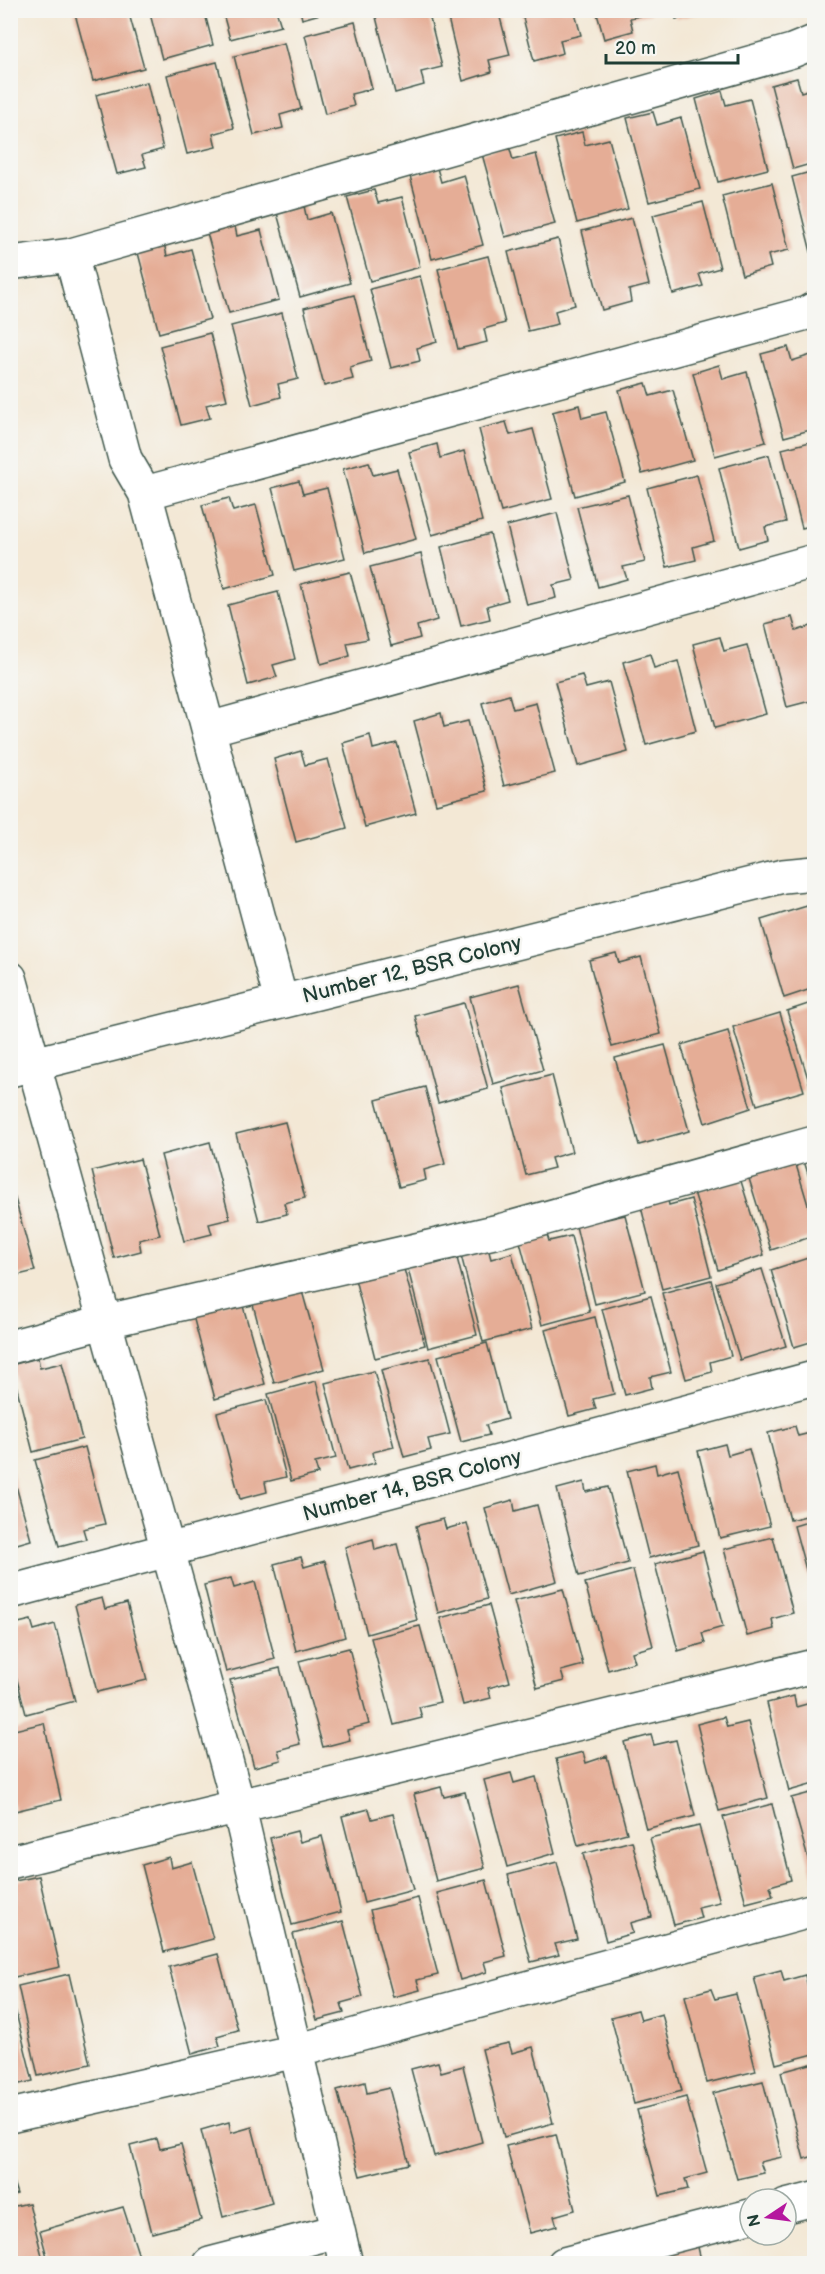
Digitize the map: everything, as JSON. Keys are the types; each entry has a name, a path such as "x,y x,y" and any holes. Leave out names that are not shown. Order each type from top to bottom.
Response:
{"street":[{"path":"10,263 71,255 781,55 814,42"},
{"path":"71,255 125,459 145,493 281,1001"},
{"path":"145,493 814,309"},
{"path":"209,729 814,561"},
{"name":"Number 12, BSR Colony","path":"23,1067 783,876 814,873"},
{"path":"10,978 23,1067 107,1321 239,1808 346,2264"},
{"path":"10,1347 107,1321 503,1230 814,1143"},
{"name":"Number 14, BSR Colony","path":"10,1592 814,1378"},
{"path":"10,1862 814,1666"},
{"path":"10,2116 296,2051 814,1910"},
{"path":"798,2203 814,2199"},
{"path":"564,2264 738,2219"},
{"path":"210,2264 339,2231"}],"building":[{"path":"74,10 128,10 144,68 93,81"},
{"path":"149,10 204,10 213,45 162,59"},
{"path":"222,10 276,10 281,26 230,39"},
{"path":"300,10 331,10 331,11 302,19"},
{"path":"385,10 428,10 442,67 421,72 424,85 395,93 375,13"},
{"path":"446,10 498,10 510,55 489,60 492,72 463,81"},
{"path":"521,10 574,10 581,35 560,40 563,53 534,61"},
{"path":"596,10 650,10 650,14 630,18 633,31 604,39"},
{"path":"674,10 707,10 707,11 676,19"},
{"path":"355,22 372,89 351,94 354,106 325,114 305,35"},
{"path":"284,43 301,109 280,115 283,128 254,135 234,56"},
{"path":"217,62 234,128 213,134 216,147 187,154 167,75"},
{"path":"797,78 801,92 814,88 814,163 793,169 771,85"},
{"path":"147,82 163,149 142,155 146,167 117,174 96,95"},
{"path":"722,91 726,105 750,99 768,169 718,182 696,99"},
{"path":"653,112 657,125 681,118 700,189 649,202 627,118"},
{"path":"582,132 585,145 609,139 628,209 577,223 555,139"},
{"path":"509,146 513,160 536,154 555,224 505,237 482,154"},
{"path":"437,168 441,182 464,175 483,245 432,259 410,176"},
{"path":"814,171 814,256 812,256 792,177"},
{"path":"772,183 789,250 768,255 771,267 742,275 722,196"},
{"path":"374,190 378,203 402,197 420,267 370,281 347,197"},
{"path":"703,202 720,268 699,274 703,286 673,294 653,215"},
{"path":"304,206 307,220 331,213 350,283 300,297 277,213"},
{"path":"632,218 649,285 629,290 631,302 602,310 582,231"},
{"path":"234,222 237,236 261,230 279,300 229,313 206,229"},
{"path":"558,239 575,305 555,311 558,324 528,331 508,252"},
{"path":"164,243 167,256 191,249 210,319 159,333 137,249"},
{"path":"488,256 505,323 484,329 487,342 458,349 438,269"},
{"path":"420,276 437,342 417,348 420,361 391,368 370,289"},
{"path":"354,295 371,361 350,367 353,379 324,386 304,308"},
{"path":"282,313 298,379 278,384 281,397 252,405 231,326"},
{"path":"210,333 227,400 206,405 210,418 181,425 160,346"},
{"path":"788,347 792,361 814,354 814,429 784,437 761,354"},
{"path":"719,365 723,379 747,372 766,442 715,456 693,373"},
{"path":"646,383 650,396 673,390 693,460 642,474 619,390"},
{"path":"579,405 582,418 606,412 625,482 575,496 552,412"},
{"path":"506,422 510,435 533,429 552,499 501,512 479,429"},
{"path":"814,441 814,525 802,528 782,449"},
{"path":"437,444 440,458 464,451 482,521 432,535 409,452"},
{"path":"769,455 786,522 765,527 768,540 739,548 719,468"},
{"path":"369,462 373,475 397,469 416,539 365,553 343,469"},
{"path":"697,475 714,541 693,547 696,560 667,567 647,488"},
{"path":"299,481 303,494 327,488 345,558 294,571 272,488"},
{"path":"628,495 645,562 623,567 627,579 598,587 577,507"},
{"path":"229,498 233,511 256,505 275,575 224,589 202,505"},
{"path":"557,513 574,580 553,585 556,598 527,605 507,526"},
{"path":"490,534 508,600 487,606 490,619 461,626 441,547"},
{"path":"421,554 437,620 417,626 420,638 391,646 370,567"},
{"path":"350,572 368,639 347,643 350,656 321,664 301,584"},
{"path":"278,592 295,659 273,665 277,677 248,685 228,605"},
{"path":"792,617 796,631 814,625 814,700 787,707 765,624"},
{"path":"720,637 724,651 747,645 766,714 715,728 693,644"},
{"path":"650,654 654,668 678,661 696,731 646,745 623,662"},
{"path":"582,675 586,688 609,682 628,752 578,766 555,682"},
{"path":"509,695 513,709 536,703 555,773 504,786 482,703"},
{"path":"441,713 444,727 468,721 487,791 436,804 414,721"},
{"path":"370,735 373,749 397,743 416,813 365,827 343,743"},
{"path":"301,751 305,765 328,759 347,828 296,842 274,759"},
{"path":"807,906 814,931 814,988 784,998 761,920"},
{"path":"616,953 619,963 641,957 661,1034 612,1047 589,960"},
{"path":"519,984 543,1070 493,1084 470,997"},
{"path":"814,1002 814,1087 811,1088 787,1011"},
{"path":"464,1003 488,1089 438,1103 415,1016"},
{"path":"780,1013 804,1091 757,1105 733,1027"},
{"path":"728,1031 751,1108 705,1123 681,1045"},
{"path":"665,1045 689,1131 639,1145 615,1058"},
{"path":"552,1075 572,1152 551,1158 554,1168 526,1175 503,1088"},
{"path":"425,1087 445,1164 424,1170 426,1180 399,1187 376,1100"},
{"path":"285,1122 305,1198 284,1203 287,1214 259,1221 236,1134"},
{"path":"210,1142 230,1219 209,1224 212,1234 184,1241 161,1155"},
{"path":"794,1158 814,1225 814,1236 771,1250 747,1172"},
{"path":"814,1158 814,1193 804,1161"},
{"path":"140,1159 160,1235 139,1240 141,1251 114,1258 92,1171"},
{"path":"740,1178 764,1255 718,1270 694,1192"},
{"path":"14,1195 35,1271 14,1276 16,1287 10,1288 10,1196"},
{"path":"667,1195 669,1205 691,1199 711,1276 662,1289 640,1203"},
{"path":"601,1210 603,1220 625,1215 645,1291 595,1304 574,1218"},
{"path":"546,1231 549,1241 571,1236 590,1312 542,1325 519,1238"},
{"path":"488,1248 491,1259 512,1253 532,1329 483,1342 461,1255"},
{"path":"433,1253 435,1264 457,1258 477,1335 428,1348 406,1261"},
{"path":"814,1256 814,1341 794,1347 771,1270"},
{"path":"404,1269 425,1345 375,1358 353,1271"},
{"path":"762,1269 786,1346 740,1360 716,1283"},
{"path":"711,1280 731,1356 710,1362 712,1372 686,1379 662,1293"},
{"path":"300,1284 324,1369 274,1383 251,1297"},
{"path":"651,1296 671,1372 650,1377 652,1388 625,1395 602,1309"},
{"path":"241,1299 265,1384 215,1399 192,1312"},
{"path":"595,1317 614,1394 593,1399 596,1409 569,1416 545,1330"},
{"path":"487,1343 507,1419 486,1425 489,1435 461,1442 438,1356"},
{"path":"38,1358 40,1368 62,1363 82,1439 33,1452 11,1365"},
{"path":"430,1358 450,1434 428,1439 431,1450 404,1457 381,1370"},
{"path":"374,1371 394,1447 373,1452 375,1463 348,1470 325,1383"},
{"path":"316,1381 336,1458 315,1463 318,1474 291,1481 268,1394"},
{"path":"266,1400 286,1477 265,1482 267,1492 240,1499 217,1413"},
{"path":"795,1426 798,1436 814,1432 814,1514 790,1520 768,1433"},
{"path":"725,1444 728,1455 749,1449 770,1526 720,1538 698,1451"},
{"path":"85,1447 105,1524 83,1529 86,1539 59,1546 35,1460"},
{"path":"10,1464 31,1540 10,1546"},
{"path":"655,1464 657,1474 678,1468 698,1545 649,1558 627,1471"},
{"path":"584,1482 586,1492 608,1487 628,1563 579,1576 557,1489"},
{"path":"513,1500 515,1511 537,1505 557,1581 508,1595 485,1508"},
{"path":"443,1519 446,1529 467,1523 487,1599 438,1613 416,1526"},
{"path":"814,1520 814,1599 794,1526"},
{"path":"773,1537 793,1613 772,1619 774,1629 747,1636 724,1549"},
{"path":"373,1539 375,1550 397,1544 417,1620 367,1634 345,1547"},
{"path":"703,1551 723,1627 702,1633 705,1643 678,1651 655,1564"},
{"path":"301,1557 304,1567 325,1561 345,1637 296,1651 274,1564"},
{"path":"633,1570 653,1646 632,1652 635,1662 608,1670 585,1583"},
{"path":"231,1578 234,1588 255,1582 275,1659 226,1672 204,1585"},
{"path":"563,1589 583,1665 561,1671 564,1681 537,1688 514,1601"},
{"path":"102,1598 105,1609 127,1603 147,1680 97,1692 75,1605"},
{"path":"489,1605 510,1682 488,1688 491,1698 463,1705 440,1618"},
{"path":"31,1620 34,1630 55,1624 75,1701 26,1714 10,1653 10,1625"},
{"path":"420,1626 440,1702 419,1707 422,1718 394,1725 371,1638"},
{"path":"349,1648 369,1724 347,1730 350,1740 323,1747 299,1661"},
{"path":"280,1668 300,1744 278,1750 281,1760 254,1767 230,1680"},
{"path":"794,1696 796,1707 814,1702 814,1784 789,1791 767,1703"},
{"path":"724,1717 727,1727 748,1722 768,1798 719,1811 697,1724"},
{"path":"44,1723 61,1800 15,1811 10,1789 10,1731"},
{"path":"651,1735 654,1745 676,1740 695,1816 646,1829 624,1742"},
{"path":"583,1752 586,1763 607,1756 627,1833 578,1846 556,1759"},
{"path":"511,1773 514,1783 536,1777 555,1853 507,1867 484,1780"},
{"path":"441,1787 444,1797 465,1792 485,1868 436,1881 414,1794"},
{"path":"814,1792 814,1880 791,1798"},
{"path":"772,1804 791,1880 770,1886 773,1896 746,1903 723,1817"},
{"path":"369,1809 372,1819 393,1814 413,1890 364,1903 342,1816"},
{"path":"699,1826 720,1902 698,1907 701,1918 674,1925 650,1838"},
{"path":"297,1831 300,1842 322,1836 341,1912 292,1925 270,1838"},
{"path":"632,1841 652,1917 630,1923 633,1933 606,1941 583,1854"},
{"path":"169,1857 171,1868 192,1862 213,1939 164,1952 142,1865"},
{"path":"557,1862 577,1939 555,1944 559,1955 531,1962 508,1875"},
{"path":"39,1876 60,1967 10,1978 10,1882"},
{"path":"486,1880 506,1956 484,1962 487,1972 460,1980 437,1893"},
{"path":"418,1898 438,1975 417,1980 420,1990 393,1997 370,1910"},
{"path":"343,1921 363,1997 341,2003 344,2013 317,2020 293,1934"},
{"path":"218,1954 238,2030 217,2036 220,2046 192,2054 169,1967"},
{"path":"781,1970 784,1981 805,1975 814,2011 814,2054 776,2064 754,1977"},
{"path":"69,1974 90,2064 38,2076 18,1986"},
{"path":"10,1989 33,2081 10,2086"},
{"path":"711,1989 715,1999 736,1994 756,2071 707,2083 685,1996"},
{"path":"638,2010 641,2020 662,2014 682,2091 634,2104 611,2017"},
{"path":"509,2043 512,2053 533,2047 553,2123 504,2137 482,2049"},
{"path":"438,2062 441,2072 463,2066 482,2142 434,2156 411,2069"},
{"path":"814,2063 814,2156 804,2159 781,2072"},
{"path":"763,2081 782,2157 760,2162 764,2173 737,2179 713,2093"},
{"path":"365,2082 367,2093 389,2088 409,2164 360,2176 337,2090"},
{"path":"686,2097 707,2173 685,2179 688,2189 660,2196 637,2110"},
{"path":"229,2122 231,2133 252,2127 272,2203 223,2217 201,2130"},
{"path":"556,2134 575,2210 554,2216 557,2226 530,2233 506,2146"},
{"path":"157,2139 160,2149 181,2144 201,2220 152,2233 130,2146"},
{"path":"10,2172 17,2194 10,2196"},
{"path":"29,2203 44,2264 10,2264 10,2207"},
{"path":"123,2207 139,2256 113,2264 49,2264 40,2231"},
{"path":"697,2243 702,2264 649,2264 647,2257"}]}
